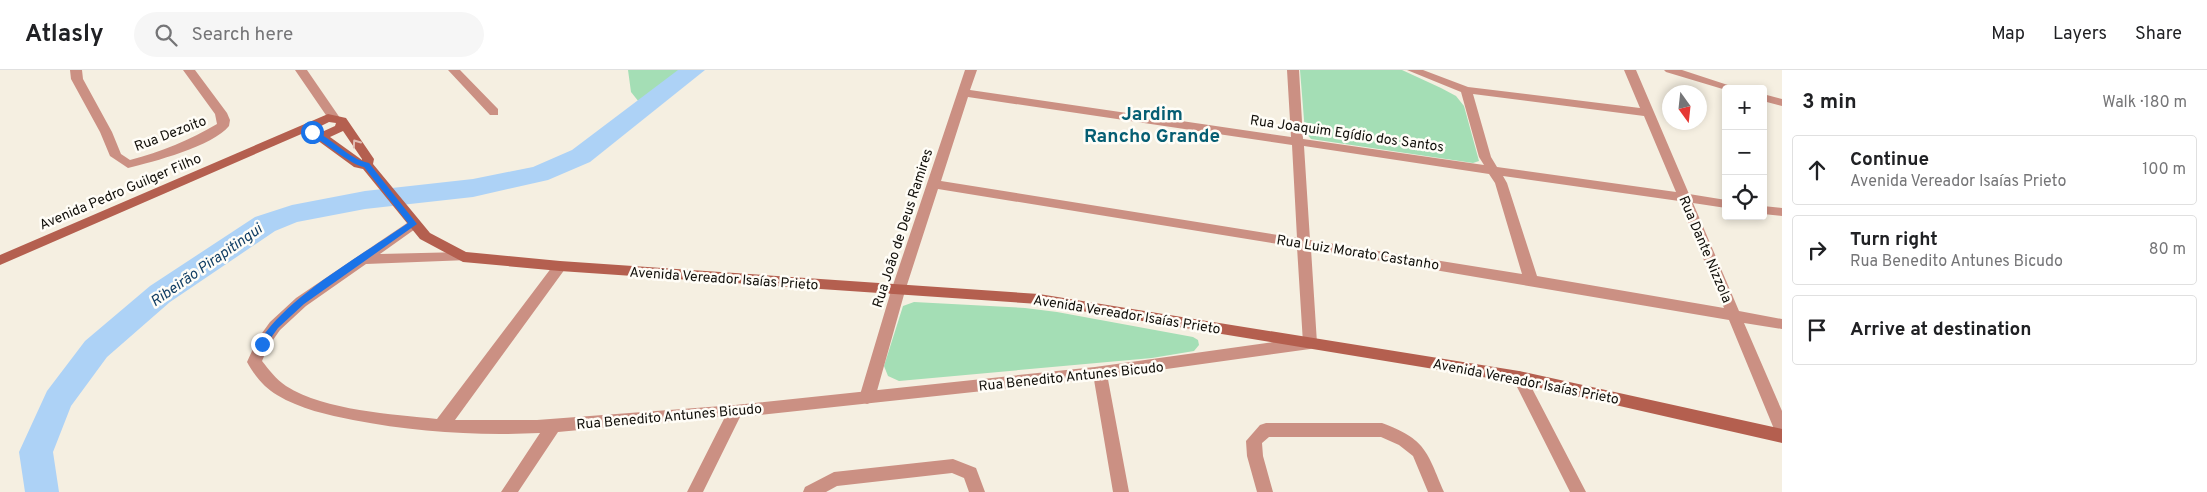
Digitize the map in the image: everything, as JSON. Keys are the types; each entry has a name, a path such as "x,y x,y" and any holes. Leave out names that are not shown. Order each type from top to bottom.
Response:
{"main road":[{"name":"Avenida Pedro Guilger Filho","path":"0,260 252,152 317,129 337,131 342,124 338,119"},
{"name":"Avenida Vereador Isaías Prieto","path":"338,119 368,159 369,168"},
{"name":"Avenida Vereador Isaías Prieto","path":"317,129 358,164 369,168 410,220 440,246 463,257 898,291 1038,299 1519,376 1782,436"}],"street":[{"name":"Rua Dezoito","path":"76,70 77,79 94,109 116,156 124,162 132,164 157,157 219,130 223,126 222,113 189,70"},
{"path":"301,70 320,100 338,119"},
{"path":"454,70 494,112"},
{"name":"Rua João de Deus Ramires","path":"867,398 898,291 971,70"},
{"path":"1292,70 1310,343"},
{"path":"1413,70 1445,84 1466,90 1648,113"},
{"name":"Rua Dante Nizzola","path":"1630,70 1782,429"},
{"path":"1670,70 1722,85"},
{"path":"1466,90 1485,157 1501,183 1531,280"},
{"name":"Rua Joaquim Egídio dos Santos","path":"964,92 1722,203"},
{"path":"1767,98 1782,103"},
{"path":"317,129 320,100"},
{"name":"Rua Luiz Morato Castanho","path":"934,184 1531,280 1782,324"},
{"path":"1767,210 1782,212"},
{"name":"Rua Benedito Antunes Bicudo","path":"410,220 362,258 301,302 275,326 262,344 254,362 272,384 305,403 364,417 442,425 553,426 735,411 1100,374 1202,361 1310,343"},
{"name":"Avenida Vereador Isaías Prieto","path":"362,258 463,257"},
{"path":"442,425 560,266"},
{"path":"1100,374 1121,492"},
{"path":"1519,376 1578,492"},
{"path":"695,492 735,411"},
{"path":"509,492 553,426"},
{"path":"1265,492 1255,456 1254,441 1266,430 1382,430 1405,440 1419,452 1436,492"},
{"path":"811,492 834,478 953,466 970,473 977,492"}],"green space":[{"path":"628,70 696,70 653,102 639,102 631,92"},
{"path":"1300,70 1402,70 1441,88 1456,96 1464,106 1479,161 1473,163 1311,139 1305,132"},
{"path":"914,302 1025,308 1057,312 1193,337 1198,340 1199,345 1194,351 1152,358 899,381 888,376 884,366 903,306"}],"waterway":[{"name":"Ribeirão Pirapitingui","path":"42,492 36,452 58,400 96,349 160,294 265,224 292,214 365,200 473,188 539,174 581,156 693,70"}],"district":[{"name":"Jardim Rancho Grande","path":"1152,124"}],"route":[{"path":"262,344 275,326 301,302 413,224 366,165 358,164 341,150 312,132"}]}
